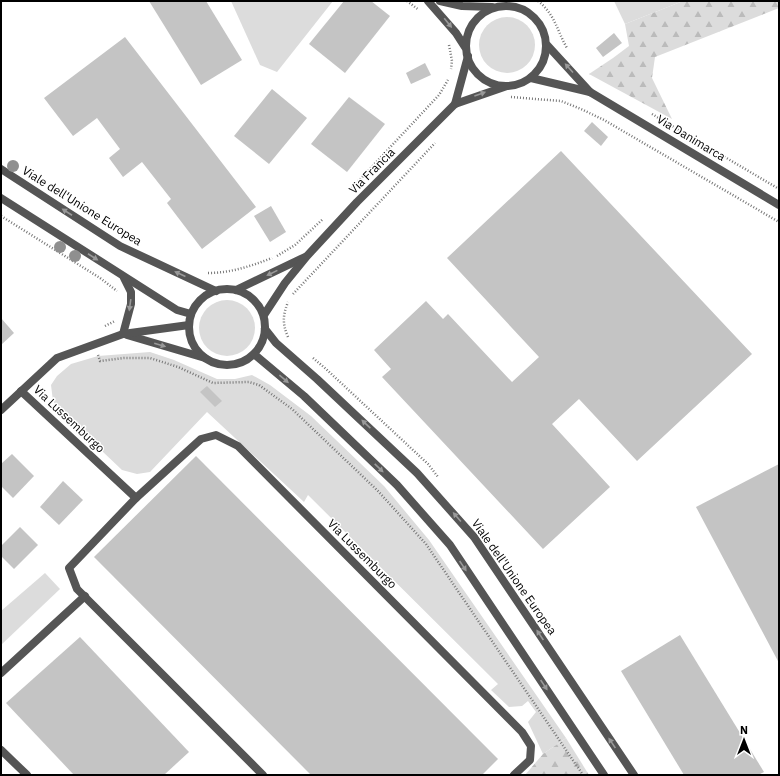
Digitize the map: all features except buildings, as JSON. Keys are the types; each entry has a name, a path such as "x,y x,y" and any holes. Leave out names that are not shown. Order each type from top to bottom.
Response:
{"street":[{"path":"428,1 456,33 465,47 474,69 485,79 498,85 507,86 523,82 531,78 539,68 545,58 547,45 545,33 539,22 530,13 519,8 507,6 462,6 440,1"},
{"path":"465,47 468,33 474,22 483,13 495,7"},
{"name":"Via Danimarca","path":"547,45 590,92 779,205"},
{"name":"Via Francia","path":"454,104 468,56"},
{"name":"Via Danimarca","path":"531,78 590,92"},
{"name":"Via Francia","path":"264,316 285,283 307,256 357,202 454,104 507,86"},
{"name":"Viale dell'Unione Europea","path":"1,169 120,246 216,291"},
{"path":"1,198 177,310 191,314"},
{"name":"Via Francia","path":"236,290 307,256"},
{"path":"123,276 131,292 131,304 123,334"},
{"name":"Viale dell'Unione Europea","path":"205,358 196,349 191,338 189,325 191,314 197,304 205,296 216,291 226,289 236,290"},
{"path":"123,334 205,358 217,363 230,365 243,361 254,354 262,342 265,329 264,316 258,304 248,295 236,290"},
{"path":"1,410 57,358 123,334 189,325"},
{"name":"Viale dell'Unione Europea","path":"265,329 276,343 317,379 417,473 474,537 634,775"},
{"path":"254,354 304,396 397,486 450,545 604,775"},
{"name":"Via Lussemburgo","path":"20,391 136,498"},
{"name":"Via Lussemburgo","path":"262,775 77,589 69,568 136,498 201,439 216,435 238,446 522,732 531,746 530,760 514,775"},
{"path":"1,673 85,596"},
{"path":"2,753 27,775"}],"path":[{"path":"407,1 425,14"},
{"path":"538,1 552,15 568,50"},
{"path":"449,43 452,61 450,72"},
{"path":"348,192 439,95 449,78"},
{"path":"506,97 561,101 580,109 604,120 779,222"},
{"path":"651,113 779,189"},
{"path":"288,338 284,327 284,312 290,297 439,139"},
{"path":"204,274 239,270 274,258 296,245 327,215"},
{"path":"1,216 100,278 117,291 119,298"},
{"path":"102,328 117,320"},
{"path":"310,355 428,464 443,482"},
{"path":"100,361 124,358 150,358 178,367 213,383 249,382 259,385 292,409 378,491 426,544 583,775"}],"green space":[{"path":"231,1 333,1 277,72 260,65"},
{"path":"614,1 683,1 625,24"},
{"path":"683,1 779,1 779,8 655,57 652,78 672,119 589,74 629,46 625,24"},
{"path":"507,17 518,19 527,25 533,34 535,45 533,56 527,65 518,71 507,73 496,71 487,65 481,56 479,45 481,34 487,25 496,19"},
{"path":"227,300 238,302 247,308 253,317 255,328 253,339 247,348 238,354 227,356 216,354 207,348 201,339 199,328 201,317 207,308 216,302"},
{"path":"150,352 174,360 217,379 235,379 252,375 270,385 311,416 384,486 429,540 566,738 543,754 528,722 536,712 528,701 522,706 509,707 491,690 498,684 308,495 304,502 207,412 150,472 137,474 122,470 63,414 53,401 51,385 57,376 71,364 98,356"},
{"path":"45,573 60,589 1,645 1,611"},
{"path":"566,738 589,775 525,775 543,754"}]}
